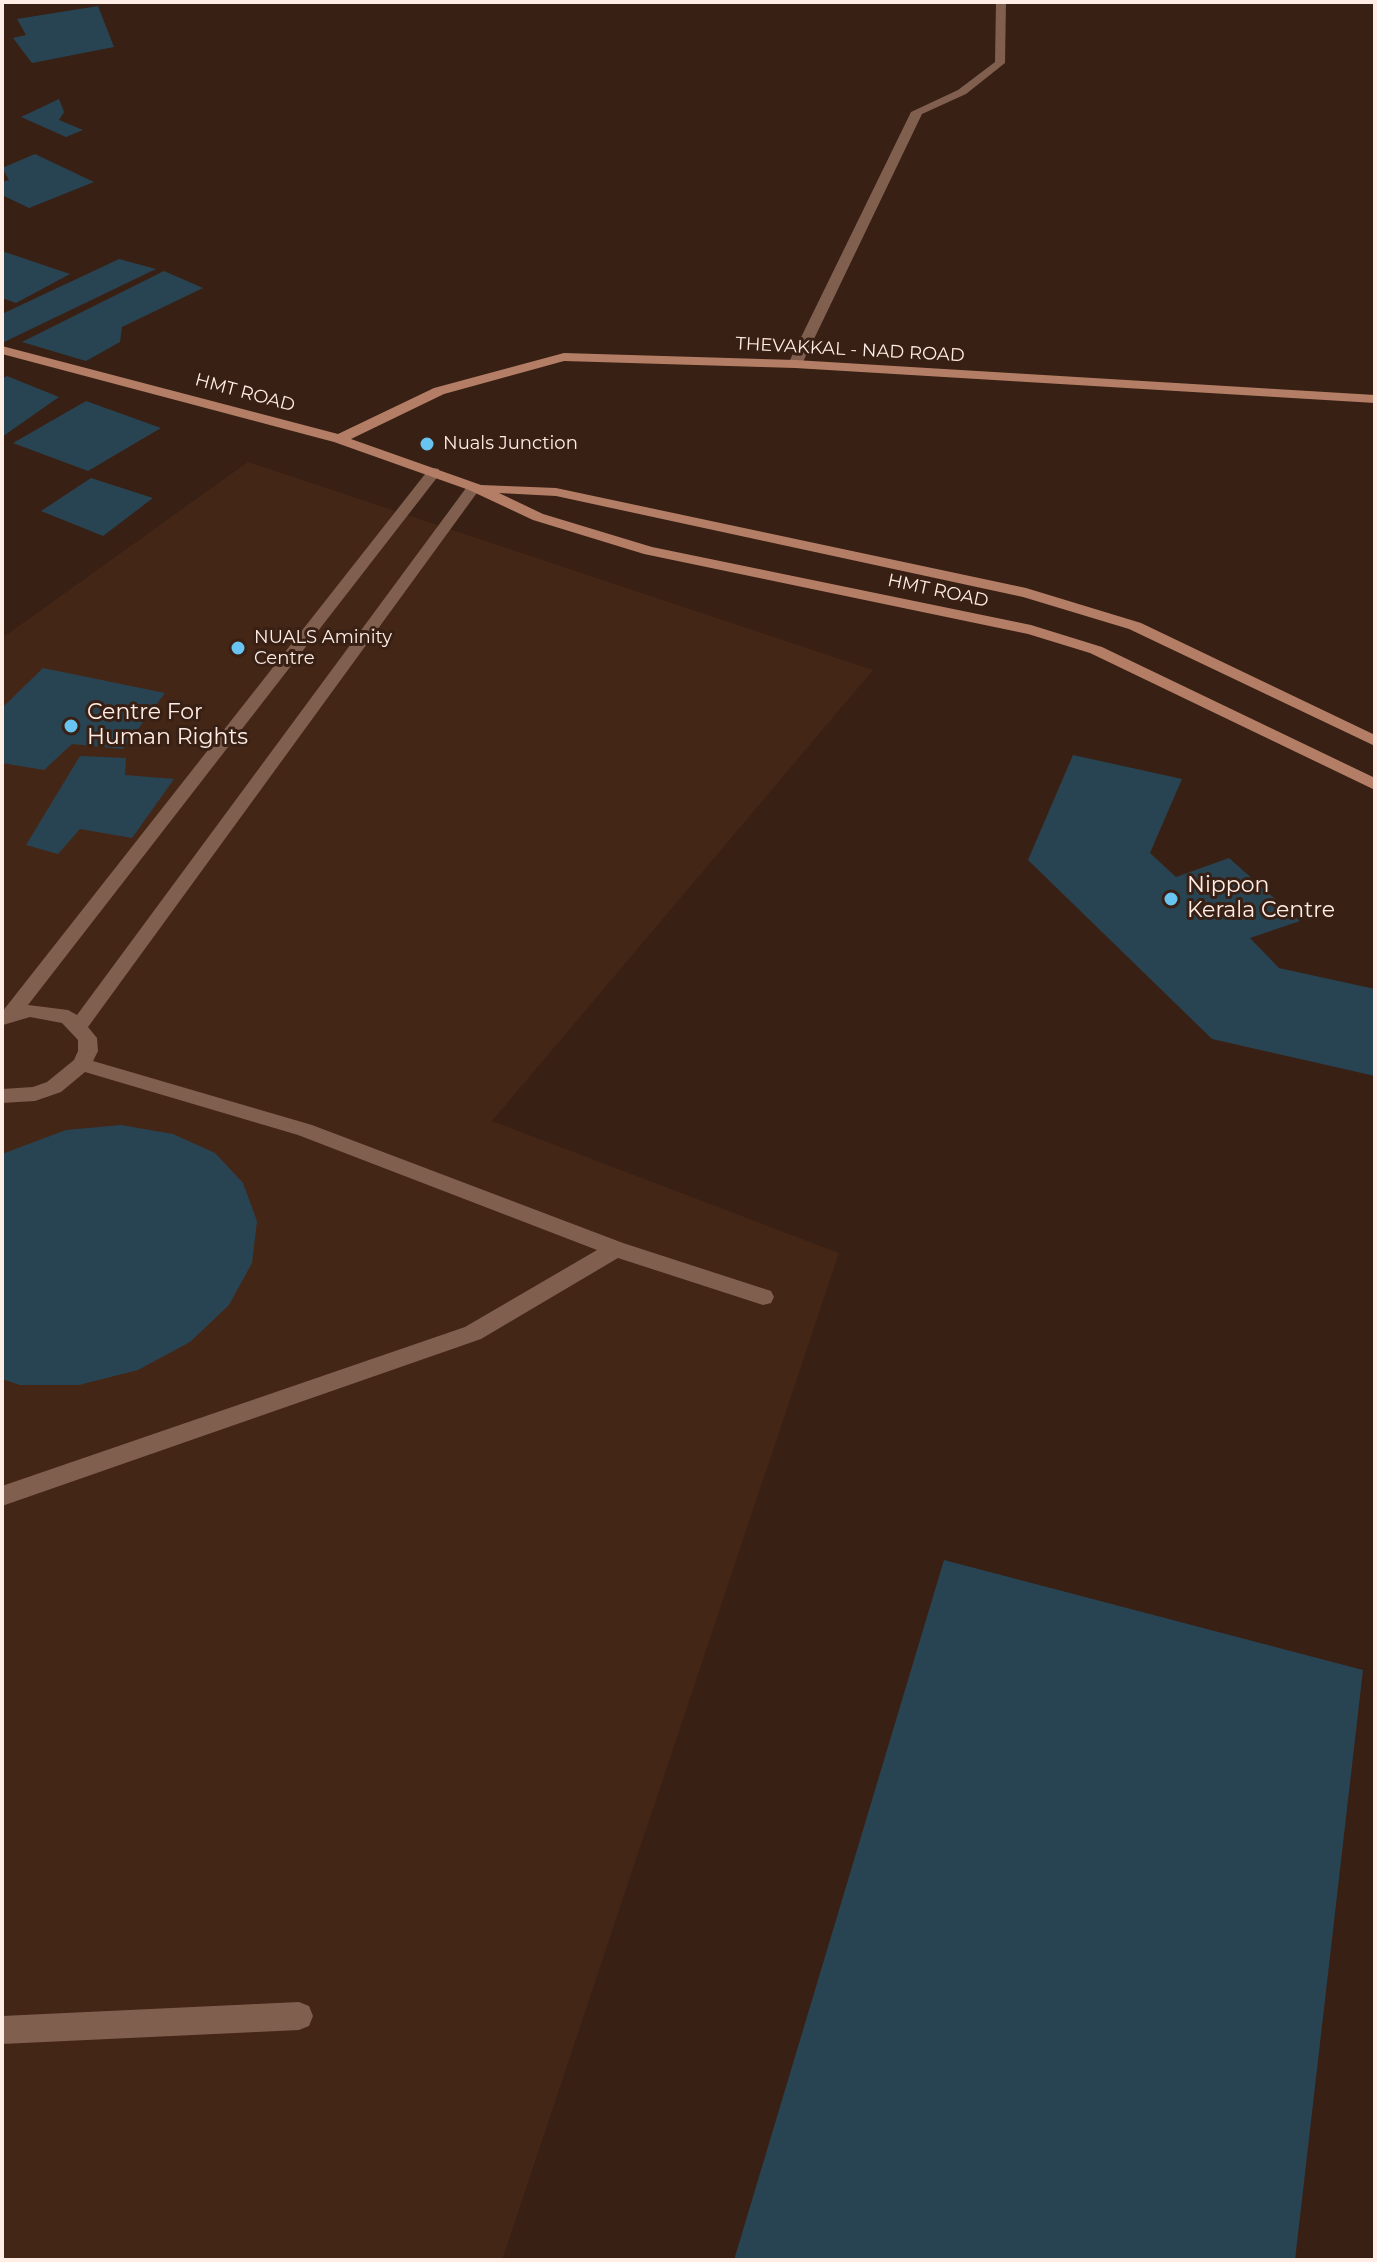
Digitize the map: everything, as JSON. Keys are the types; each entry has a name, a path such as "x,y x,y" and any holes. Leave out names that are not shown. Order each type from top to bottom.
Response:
{"main road":[{"name":"HMT ROAD","path":"2,350 339,439 474,487 538,517 649,551 1031,630 1096,650 1375,785"},
{"name":"THEVAKKAL - NAD ROAD","path":"339,439 439,391 564,357 795,364 1375,399"},
{"name":"HMT ROAD","path":"474,487 556,492 1026,593 1135,626 1375,741"}],"street":[{"path":"795,364 917,112 962,92 1000,63 1001,2"},
{"path":"6,1017 434,472"},
{"path":"79,1026 474,487"},
{"path":"2,1096 35,1094 54,1087 82,1064 88,1051 87,1038 68,1017 50,1012 6,1017"},
{"path":"82,1064 305,1130 616,1249 763,1297"},
{"path":"2,1496 473,1333 616,1249"},
{"path":"2,2030 299,2016"}],"shaded area":[{"path":"248,462 873,670 492,1121 839,1253 502,2260 2,2260 2,638"}],"building":[{"path":"98,6 114,47 32,63 13,38 26,35 17,19"},
{"path":"59,99 64,112 59,120 83,130 66,137 21,117"},
{"path":"35,154 94,182 29,208 2,195 2,182 9,180 2,168"},
{"path":"2,251 70,274 16,303 2,298"},
{"path":"119,259 156,269 2,343 2,314"},
{"path":"164,271 203,288 122,327 120,342 86,361 22,342"},
{"path":"7,376 59,397 2,437 2,379"},
{"path":"86,401 161,428 88,471 13,443"},
{"path":"91,478 153,498 103,536 41,511"},
{"name":"Centre For Human Rights","path":"43,668 165,693 123,749 72,744 44,770 2,763 2,708"},
{"name":"Nippon Kerala Centre","path":"1073,755 1182,779 1150,853 1176,877 1229,858 1300,921 1250,938 1279,968 1375,989 1375,1076 1212,1039 1028,860"},
{"path":"80,756 126,758 125,775 174,779 132,838 80,829 58,854 26,845"},
{"path":"121,1125 173,1134 215,1153 243,1183 257,1221 252,1263 229,1305 190,1342 138,1370 79,1385 20,1385 2,1379 2,1154 66,1130"},
{"path":"944,1560 1363,1670 1295,2260 734,2260"}],"place":[{"name":"Nuals Junction","path":"427,444"},
{"name":"NUALS Aminity Centre","path":"238,648"},
{"name":"Centre For Human Rights","path":"71,726"},
{"name":"Nippon Kerala Centre","path":"1171,899"}]}
